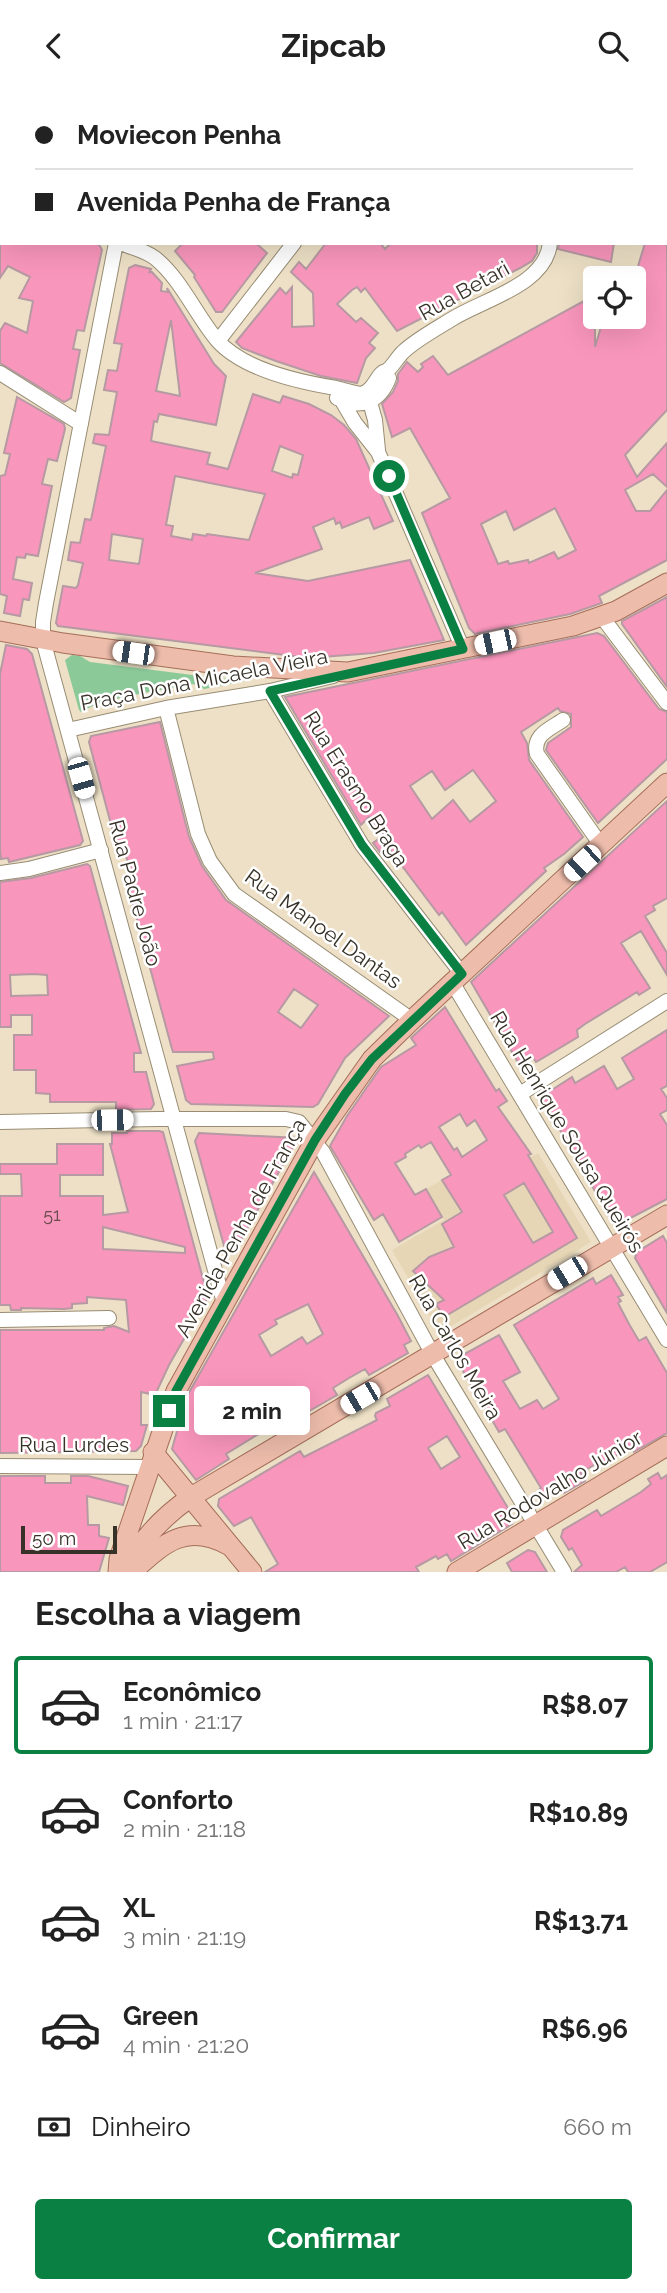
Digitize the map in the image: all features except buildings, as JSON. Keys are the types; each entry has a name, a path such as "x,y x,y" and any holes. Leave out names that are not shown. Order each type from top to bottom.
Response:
{"main road":[{"path":"0,631 233,666 348,672 573,626 602,617 667,583"},
{"name":"Avenida Penha de França","path":"118,1572 119,1559 176,1391 315,1140 372,1059 667,783"},
{"path":"124,1572 151,1529 191,1497 667,1215"},
{"name":"Rua Rodovalho Júnior","path":"457,1572 667,1446"},
{"path":"151,1460 191,1497 252,1572"},
{"path":"132,1572 169,1541 184,1536 213,1537 231,1546"}],"street":[{"name":"Rua Padre João","path":"118,245 46,603 43,639 224,1303"},
{"path":"123,245 153,257 166,269 218,341 232,354 251,365 325,388 342,401 378,452"},
{"path":"218,341 292,245"},
{"name":"Rua Betari","path":"325,388 362,394 368,391 403,352 455,317 528,279 547,260 550,245"},
{"name":"Rua Betari","path":"370,402 381,394 389,380 389,369"},
{"path":"0,373 81,424"},
{"path":"342,401 354,404 370,402 378,452 463,649"},
{"path":"602,617 667,703"},
{"name":"Praça Dona Micaela Vieira","path":"68,730 166,708 270,691 348,672"},
{"name":"Rua Erasmo Braga","path":"270,691 362,845 457,978"},
{"name":"Rua Manoel Dantas","path":"166,708 198,834 221,878 234,894 412,1020"},
{"path":"563,720 539,737 535,746 537,754 601,845"},
{"path":"0,873 29,869 101,850"},
{"name":"Rua Henrique Sousa Queirós","path":"457,978 520,1094 667,1340"},
{"path":"520,1094 667,1001"},
{"path":"0,1122 286,1119 299,1122 315,1140"},
{"name":"Rua Carlos Meira","path":"315,1140 433,1355 564,1572"},
{"path":"0,1320 109,1318"},
{"name":"Rua Lurdes","path":"0,1466 151,1460"}],"shaded area":[{"path":"538,1153 591,1242 440,1333 392,1250 444,1220 426,1189 451,1175 465,1197"}],"green space":[{"path":"72,655 90,662 224,679 233,675 246,677 245,681 204,689 193,684 134,695 81,712 65,660"}],"route":[{"path":"169,1411 176,1391 315,1140 345,1094 372,1059 462,974 362,845 270,691 463,649 389,476"}]}
